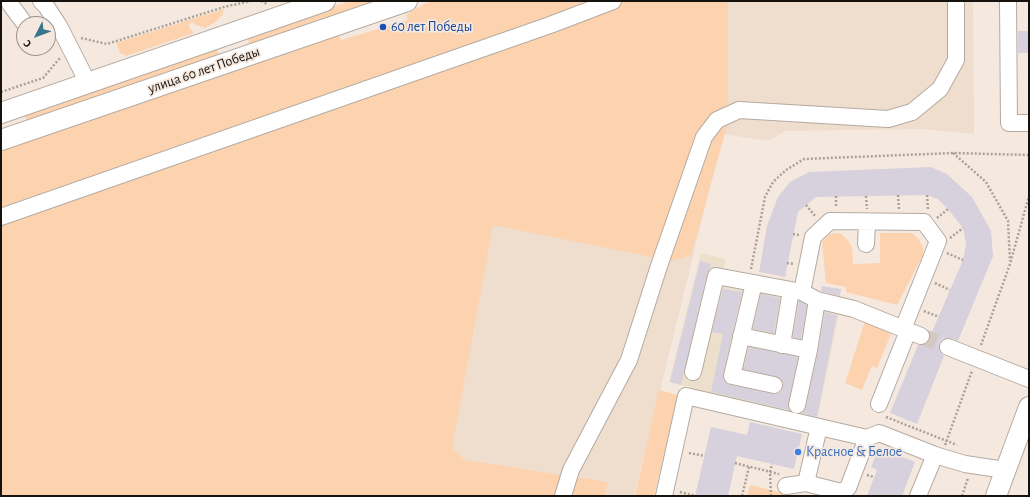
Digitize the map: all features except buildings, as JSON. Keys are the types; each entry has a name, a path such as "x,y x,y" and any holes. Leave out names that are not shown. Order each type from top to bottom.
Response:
{"main road":[{"name":"улица 60 лет Победы","path":"1,113 325,1"},
{"name":"улица 60 лет Победы","path":"1,140 407,1"},
{"path":"228,35 236,59"},
{"path":"996,496 1029,407"}],"lane":[{"path":"41,1 46,6 65,37 88,83"},
{"path":"1,217 550,25 613,1"},
{"path":"563,496 571,470 629,360 659,266 704,137 718,120 738,110 888,119 912,112 940,89 956,60 956,1"},
{"path":"1008,1 1009,123 1029,123"},
{"path":"7,5 17,16"},
{"path":"782,345 813,237 830,221 924,222 938,240 911,332 881,410"},
{"path":"866,244 867,222"},
{"path":"694,372 716,276 752,277 797,291 817,300 854,309 911,332"},
{"path":"752,277 732,376 774,385"},
{"path":"797,405 809,350 817,300"},
{"path":"741,336 809,350"},
{"path":"948,347 1029,379"},
{"path":"664,496 686,396 867,438 878,433 938,456 965,464 1005,470"},
{"path":"806,483 819,427"},
{"path":"786,486 806,483 840,494 848,488 867,438"},
{"path":"918,496 938,456"}],"path":[{"path":"1,92 43,78 59,60 65,37 107,44 224,7 251,1"},
{"path":"261,1 266,4"},
{"path":"953,153 986,182 1008,221 1010,264"},
{"path":"752,277 765,197 773,182 786,170 804,159 953,153 1029,155"},
{"path":"898,195 898,202"},
{"path":"927,195 928,202"},
{"path":"836,196 836,203"},
{"path":"866,196 866,203"},
{"path":"938,456 947,441 1010,264 1029,196"},
{"path":"806,205 811,211"},
{"path":"941,214 948,209"},
{"path":"956,233 963,228"},
{"path":"793,234 799,235"},
{"path":"943,252 963,260"},
{"path":"787,263 793,264"},
{"path":"931,282 950,290"},
{"path":"933,314 939,317"},
{"path":"881,410 947,441"},
{"path":"689,452 705,456"},
{"path":"735,463 770,472"},
{"path":"771,496 770,472 772,464"},
{"path":"742,496 749,467"},
{"path":"870,476 874,477"},
{"path":"962,496 969,477"},
{"path":"680,492 696,496"}],"shaded area":[{"path":"350,1 384,1 250,47 247,36"},
{"path":"432,1 728,1 728,123 691,255 672,261 493,225 452,447 464,460 608,482 604,496 1,496 1,149 338,34 341,40 408,20 406,15"},
{"path":"519,1 973,1 974,134 922,129 785,131 768,141 723,134 634,496 1,496 1,183"},
{"path":"224,9 223,14 217,21 205,28 192,22 189,24 189,27 194,33 126,56 120,53 116,43"},
{"path":"216,47 220,57 27,123 24,113"},
{"path":"840,233 848,240 852,248 853,264 880,263 880,233 912,233 919,239 923,248 923,255 897,305 846,292 846,287 826,283 822,242 830,234"},
{"path":"701,253 726,259 720,284 811,301 840,309 817,420 669,382"},
{"path":"866,318 893,329 877,368 872,366 862,390 845,383"},
{"path":"659,390 678,395 654,496 635,496"},
{"path":"750,485 796,496 747,496"}],"tunnel":[{"path":"921,336 948,347"}],"place":[{"name":"60 лет Победы","path":"383,27"},
{"name":"Красное & Белое","path":"798,452"}]}
